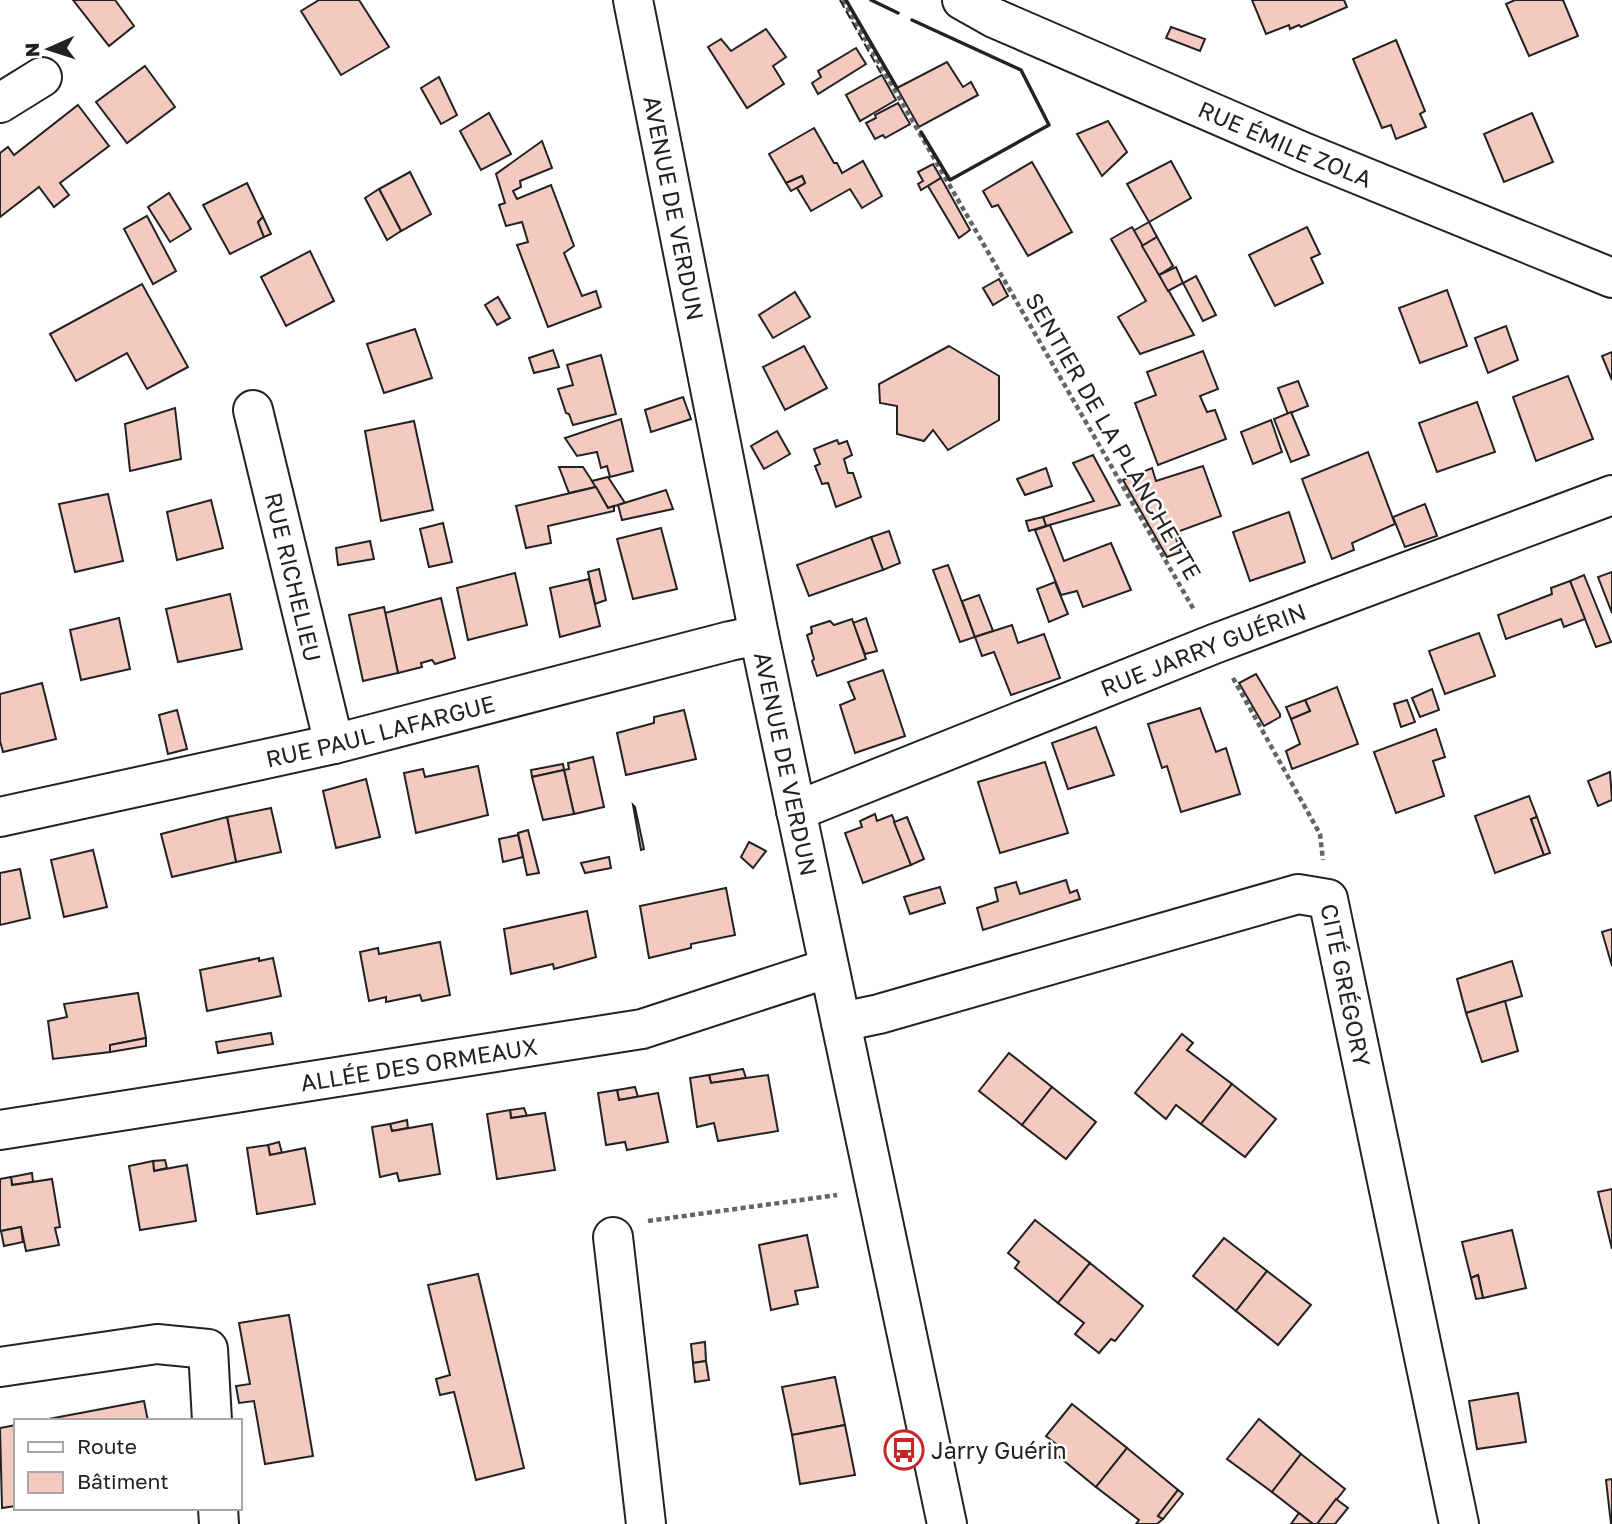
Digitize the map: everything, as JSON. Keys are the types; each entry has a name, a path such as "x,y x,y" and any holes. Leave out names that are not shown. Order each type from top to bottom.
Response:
{"street":[{"name":"AVENUE DE VERDUN","path":"633,0 759,635 947,1524"},
{"name":"RUE ÉMILE ZOLA","path":"962,0 995,18 1303,152 1612,278"},
{"path":"0,103 42,77"},
{"name":"RUE RICHELIEU","path":"253,410 334,744"},
{"name":"RUE JARRY GUÉRIN","path":"796,811 1214,644 1612,495"},
{"name":"RUE PAUL LAFARGUE","path":"0,817 334,744 759,635"},
{"name":"CITÉ GRÉGORY","path":"841,1022 879,1014 1298,894 1328,899 1459,1524"},
{"name":"ALLÉE DES ORMEAUX","path":"0,1130 642,1029 829,968"},
{"path":"613,1237 646,1524"},
{"path":"0,1367 158,1344 208,1349 212,1419"}],"path":[{"name":"SENTIER DE LA PLANCHETTE","path":"843,0 1214,644 1320,834 1328,899"},
{"path":"613,1237 626,1224 876,1189"}],"building":[{"path":"73,0 115,0 134,26 109,46"},
{"path":"319,0 359,0 389,47 341,75 301,11"},
{"path":"1252,0 1344,0 1347,7 1301,27 1299,25 1290,29 1289,25 1266,34"},
{"path":"1515,0 1563,0 1578,36 1529,56 1506,4"},
{"path":"1171,27 1205,39 1200,51 1166,38"},
{"path":"766,29 786,57 773,66 784,84 747,108 708,47 721,39 731,51"},
{"path":"1396,40 1425,111 1420,114 1426,127 1396,139 1391,125 1382,128 1353,59"},
{"path":"856,48 866,64 818,94 812,83 821,77 818,71"},
{"path":"947,62 963,87 971,82 978,95 919,127 897,88"},
{"path":"145,66 175,107 127,143 96,102"},
{"path":"882,75 896,100 860,121 846,95"},
{"path":"439,77 457,115 441,124 421,88"},
{"path":"898,103 910,124 885,138 883,135 875,139 866,123"},
{"path":"78,105 109,146 60,183 69,195 54,207 39,187 0,217 0,153 8,147 14,155"},
{"path":"489,113 511,154 481,170 460,131"},
{"path":"1532,113 1553,162 1504,182 1484,134"},
{"path":"1108,121 1127,152 1102,176 1077,134"},
{"path":"814,128 842,173 863,161 882,196 862,208 850,189 811,211 797,188 805,183 802,176 786,183 769,154"},
{"path":"542,141 552,168 520,181 521,187 513,191 517,199 551,185 574,246 564,253 582,296 596,291 601,307 548,327 517,245 528,242 522,222 506,226 499,205 505,203 496,174"},
{"path":"1171,161 1191,198 1149,222 1127,184"},
{"path":"1032,162 1072,232 1028,256 998,205 992,207 983,191"},
{"path":"933,164 941,178 921,190 918,184 923,181 918,172"},
{"path":"410,172 431,214 401,231 379,189"},
{"path":"802,176 805,183 791,191 786,183"},
{"path":"941,178 970,230 959,238 928,186"},
{"path":"247,183 263,217 258,222 264,237 230,254 203,205"},
{"path":"379,189 401,231 387,240 365,198"},
{"path":"169,193 191,229 170,242 148,207"},
{"path":"147,216 176,271 153,284 124,229"},
{"path":"263,217 271,234 264,237 258,222"},
{"path":"1149,222 1157,237 1142,246 1133,231"},
{"path":"1132,227 1194,335 1140,354 1118,317 1146,301 1111,239"},
{"path":"1307,227 1320,254 1311,258 1323,283 1275,306 1249,255"},
{"path":"1157,237 1173,266 1159,275 1142,246"},
{"path":"310,251 334,301 286,326 261,277"},
{"path":"1176,267 1183,283 1168,291 1159,275"},
{"path":"1196,276 1216,315 1203,321 1183,283"},
{"path":"999,279 1008,296 993,305 983,288"},
{"path":"142,284 188,367 147,389 127,353 76,381 50,334"},
{"path":"1447,290 1467,346 1420,363 1399,308"},
{"path":"795,292 810,317 773,338 759,315"},
{"path":"498,297 510,318 497,325 485,305"},
{"path":"1506,326 1518,360 1488,373 1475,338"},
{"path":"415,329 432,378 384,393 367,344"},
{"path":"804,346 827,388 785,410 763,367"},
{"path":"949,346 999,376 999,420 948,450 933,430 924,441 897,434 897,406 880,403 879,384"},
{"path":"553,350 559,367 534,373 529,358"},
{"path":"1203,351 1218,389 1200,396 1207,412 1215,410 1226,439 1158,465 1135,403 1156,395 1147,372"},
{"path":"1612,352 1612,380 1602,356"},
{"path":"601,355 616,414 573,425 558,389 573,385 567,365"},
{"path":"1568,376 1593,439 1536,461 1513,397"},
{"path":"1298,381 1308,406 1288,414 1278,388"},
{"path":"683,397 691,419 651,432 645,410"},
{"path":"1477,402 1495,452 1437,472 1419,423"},
{"path":"175,408 181,459 130,471 125,424"},
{"path":"1291,412 1309,455 1291,462 1274,419"},
{"path":"621,419 633,471 610,477 607,466 601,468 597,452 577,456 565,438"},
{"path":"1271,420 1282,452 1253,464 1241,432"},
{"path":"414,421 433,510 381,521 365,431"},
{"path":"777,431 790,454 764,469 751,446"},
{"path":"837,440 839,444 847,441 852,455 844,459 848,473 853,473 861,497 836,507 828,483 822,484 815,466 820,464 814,449"},
{"path":"1368,452 1395,524 1352,543 1354,550 1332,559 1302,479"},
{"path":"1093,455 1120,505 1046,526 1043,517 1094,501 1073,463"},
{"path":"1203,466 1221,516 1174,533 1181,552 1167,557 1123,480 1152,468 1156,481"},
{"path":"559,467 583,467 596,487 569,493"},
{"path":"1046,468 1052,486 1025,495 1017,479"},
{"path":"608,477 625,503 608,508 592,481"},
{"path":"596,487 608,508 614,506 614,511 548,526 551,543 526,548 516,506"},
{"path":"666,490 673,509 622,520 618,505"},
{"path":"108,494 123,561 75,572 59,504"},
{"path":"211,500 223,548 177,560 167,512"},
{"path":"1425,504 1437,536 1405,547 1393,517"},
{"path":"1289,512 1305,562 1250,581 1233,532"},
{"path":"1043,517 1046,526 1029,531 1026,521"},
{"path":"443,523 452,562 429,567 420,529"},
{"path":"1050,525 1064,561 1111,543 1131,590 1083,607 1077,591 1061,595 1035,530"},
{"path":"661,528 677,589 633,599 617,539"},
{"path":"889,531 900,563 883,570 871,537"},
{"path":"871,537 883,570 809,596 797,565"},
{"path":"370,541 374,559 338,565 336,548"},
{"path":"948,565 975,637 960,642 933,570"},
{"path":"599,569 606,600 595,604 588,572"},
{"path":"1612,572 1612,613 1598,577"},
{"path":"515,573 527,625 468,640 457,588"},
{"path":"1584,575 1611,642 1596,647 1570,581"},
{"path":"589,579 600,626 560,637 550,588"},
{"path":"1570,581 1585,619 1564,627 1561,619 1506,639 1498,615 1552,594 1551,588"},
{"path":"1055,582 1068,614 1049,622 1037,589"},
{"path":"230,594 242,649 178,662 166,609"},
{"path":"979,595 993,631 975,637 962,601"},
{"path":"441,598 455,658 435,664 432,660 421,663 422,667 398,673 385,613"},
{"path":"384,607 398,673 363,681 349,615"},
{"path":"119,618 130,669 81,680 70,630"},
{"path":"866,618 877,651 865,654 853,623"},
{"path":"852,619 866,659 817,676 807,635 812,633 811,627 830,621 834,625"},
{"path":"1012,625 1018,643 1044,634 1060,678 1011,695 994,652 982,656 975,637"},
{"path":"1479,633 1495,676 1445,694 1429,651"},
{"path":"883,670 905,736 855,753 840,705 855,699 848,682"},
{"path":"1256,674 1280,714 1280,717 1264,726 1239,683"},
{"path":"42,683 56,739 3,752 0,741 0,694"},
{"path":"1337,687 1358,744 1292,769 1286,751 1300,744 1291,719 1310,711 1305,700"},
{"path":"1432,689 1439,710 1420,717 1412,698"},
{"path":"1305,700 1310,711 1291,719 1286,707"},
{"path":"1407,700 1415,722 1401,727 1394,704"},
{"path":"1200,708 1216,752 1226,748 1240,794 1181,812 1167,766 1162,768 1148,724"},
{"path":"177,710 187,749 168,754 159,715"},
{"path":"684,710 696,759 626,775 617,733 654,723 654,717"},
{"path":"1096,727 1114,775 1068,789 1052,743"},
{"path":"1436,729 1445,757 1433,761 1444,796 1396,813 1374,752"},
{"path":"593,757 604,807 574,814 564,770 569,769 568,763"},
{"path":"1045,762 1068,833 1000,853 978,782"},
{"path":"563,764 564,770 532,777 531,770"},
{"path":"478,766 488,815 416,833 404,773 423,769 425,777"},
{"path":"564,770 574,814 543,820 532,777"},
{"path":"1610,772 1612,800 1598,806 1588,781"},
{"path":"366,779 380,837 336,848 323,791"},
{"path":"1529,796 1537,817 1531,819 1544,855 1495,873 1475,816"},
{"path":"633,805 644,849 641,850"},
{"path":"271,808 281,852 236,862 227,817"},
{"path":"875,814 877,821 892,815 911,865 863,883 845,833 862,827 860,821"},
{"path":"227,817 236,862 172,877 161,834"},
{"path":"907,817 924,859 911,865 894,822"},
{"path":"1537,817 1550,853 1544,855 1531,819"},
{"path":"528,830 539,873 527,875 518,833"},
{"path":"518,835 523,857 503,862 499,839"},
{"path":"749,842 766,851 753,868 741,857"},
{"path":"93,850 107,907 64,917 51,860"},
{"path":"609,857 611,868 585,873 581,863"},
{"path":"20,869 30,918 0,925 0,873"},
{"path":"1066,880 1070,893 1077,890 1080,899 983,930 977,908 998,901 995,888 1016,882 1020,894"},
{"path":"940,887 945,903 910,914 904,897"},
{"path":"726,888 735,935 691,944 691,948 649,958 640,906"},
{"path":"587,911 596,957 554,969 553,964 511,974 504,929"},
{"path":"1612,929 1612,966 1602,932"},
{"path":"440,942 450,995 422,1001 420,995 386,1002 386,997 369,1001 360,952 378,948 379,954"},
{"path":"259,958 259,961 273,958 281,996 207,1011 200,970"},
{"path":"1512,961 1522,996 1466,1013 1457,979"},
{"path":"138,993 146,1038 110,1045 110,1052 53,1059 48,1021 67,1017 64,1004"},
{"path":"1505,1001 1518,1051 1482,1062 1466,1013"},
{"path":"271,1033 273,1044 218,1053 216,1042"},
{"path":"1182,1034 1193,1043 1187,1050 1232,1084 1201,1124 1176,1105 1166,1119 1135,1093"},
{"path":"146,1038 146,1046 110,1052 110,1045"},
{"path":"1009,1053 1052,1087 1022,1125 979,1091"},
{"path":"743,1069 746,1078 711,1083 709,1075"},
{"path":"709,1075 711,1083 768,1075 778,1131 718,1141 714,1123 697,1127 690,1078"},
{"path":"1232,1084 1276,1119 1245,1157 1201,1124"},
{"path":"635,1087 638,1097 619,1100 617,1090"},
{"path":"1052,1087 1096,1122 1066,1159 1022,1125"},
{"path":"617,1090 619,1100 658,1093 668,1142 627,1150 625,1142 606,1145 598,1093"},
{"path":"524,1108 527,1116 511,1118 510,1110"},
{"path":"510,1110 511,1118 545,1113 555,1170 497,1179 487,1114"},
{"path":"407,1120 408,1128 392,1131 390,1124"},
{"path":"390,1124 392,1131 432,1124 440,1174 399,1181 397,1173 380,1177 372,1127"},
{"path":"279,1142 282,1153 270,1155 268,1145"},
{"path":"268,1145 270,1155 305,1148 315,1204 257,1214 247,1148"},
{"path":"165,1160 167,1168 154,1171 153,1161"},
{"path":"153,1161 154,1171 187,1165 196,1221 140,1230 129,1166"},
{"path":"32,1173 33,1182 12,1185 11,1177"},
{"path":"11,1177 12,1185 52,1179 60,1227 55,1228 59,1245 26,1251 21,1227 0,1231 0,1179"},
{"path":"1612,1189 1612,1249 1598,1192"},
{"path":"1035,1220 1090,1263 1058,1303 1015,1268 1019,1262 1008,1253"},
{"path":"21,1227 23,1242 4,1246 1,1231"},
{"path":"1512,1230 1526,1288 1483,1298 1478,1275 1471,1278 1462,1242"},
{"path":"807,1235 818,1287 795,1291 798,1304 771,1310 759,1245"},
{"path":"1224,1238 1267,1271 1236,1311 1193,1276"},
{"path":"1090,1263 1143,1306 1115,1341 1111,1339 1099,1353 1075,1334 1084,1323 1058,1303"},
{"path":"1267,1271 1311,1305 1278,1345 1236,1311"},
{"path":"478,1274 524,1468 476,1480 454,1392 440,1395 436,1379 450,1375 428,1285"},
{"path":"1478,1275 1483,1298 1476,1299 1471,1278"},
{"path":"289,1315 313,1456 265,1464 254,1401 239,1403 236,1386 250,1384 239,1323"},
{"path":"705,1342 706,1361 693,1363 691,1344"},
{"path":"706,1361 709,1380 695,1382 693,1363"},
{"path":"835,1377 845,1425 792,1435 782,1387"},
{"path":"1518,1393 1526,1442 1477,1449 1469,1401"},
{"path":"144,1401 148,1419 49,1419"},
{"path":"1072,1404 1127,1448 1096,1487 1052,1451 1056,1444 1046,1436"},
{"path":"1259,1419 1301,1454 1272,1492 1227,1459"},
{"path":"14,1425 14,1506 2,1508 0,1428"},
{"path":"845,1425 855,1475 800,1484 792,1435"},
{"path":"1127,1448 1178,1490 1158,1516 1163,1519 1157,1524 1136,1524 1139,1520 1096,1487"},
{"path":"1301,1454 1345,1489 1317,1524 1313,1524 1272,1492"},
{"path":"1612,1479 1612,1524 1611,1524 1606,1480"},
{"path":"1178,1490 1183,1494 1163,1519 1158,1516"},
{"path":"1336,1499 1348,1508 1335,1524 1317,1524"},
{"path":"1299,1513 1313,1524 1291,1524"}],"fence":[{"path":"840,0 882,75"}],"wall":[{"path":"846,0 897,88"},
{"path":"871,0 898,13"},
{"path":"912,20 1021,70 1049,125 950,180 921,132"}],"place":[{"name":"Jarry Guérin","path":"904,1450"}]}
